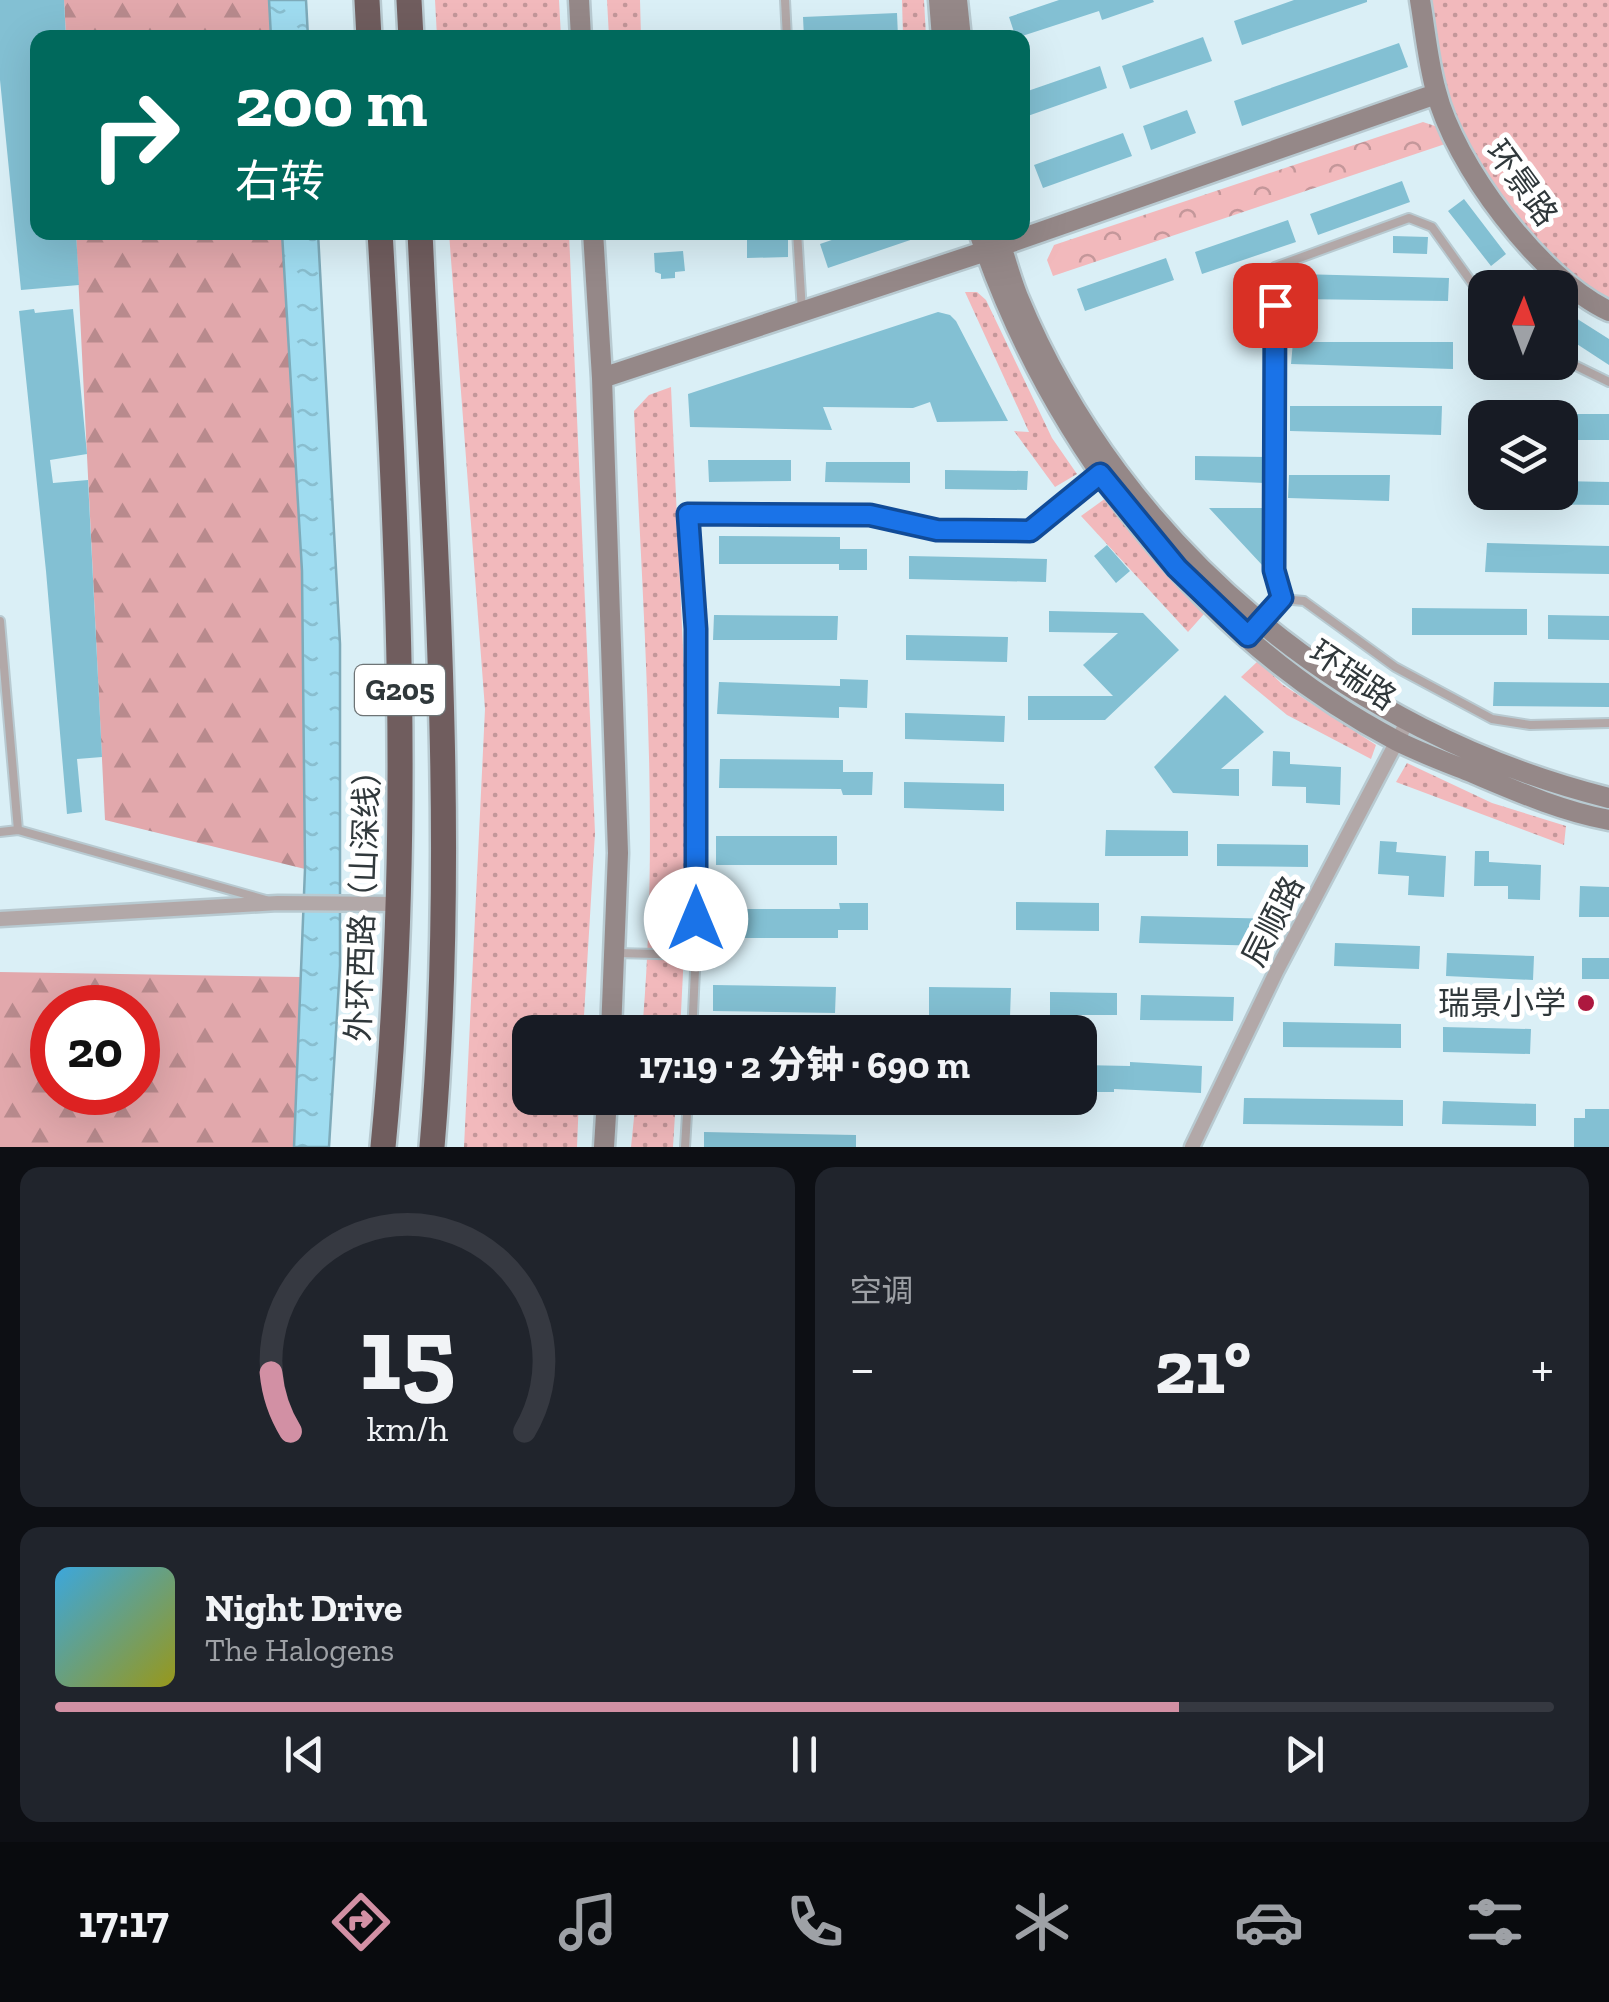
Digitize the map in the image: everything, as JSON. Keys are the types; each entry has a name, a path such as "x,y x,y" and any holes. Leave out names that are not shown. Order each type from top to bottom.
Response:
{"highway":[{"path":"367,0 369,30"},
{"path":"409,0 411,30"},
{"name":"外环西路（山深线）","path":"380,240 395,488 402,776 401,904 383,1147"},
{"name":"G205","path":"420,240 441,682 444,853 432,1147"}],"street":[{"path":"579,0 581,30"},
{"path":"939,0 941,30"},
{"path":"958,0 960,30"},
{"name":"环景路","path":"1420,0 1436,94 1474,178 1519,236 1557,272 1609,310"},
{"path":"1030,228 1436,94"},
{"path":"593,240 618,853 612,1015"},
{"path":"602,378 802,311 991,241"},
{"name":"环瑞路","path":"991,241 1008,310 1036,370 1100,474 1177,568 1254,630"},
{"name":"环瑞路","path":"991,241 1077,413 1130,488 1254,630 1324,696 1539,801 1609,820"},
{"name":"环瑞路","path":"1402,732 1532,777 1609,798"},
{"name":"辰顺路","path":"1192,1147 1278,970 1402,732"},
{"path":"0,920 278,903 401,904"},
{"path":"604,1147 606,1115"}],"lane":[{"path":"785,0 787,30"},
{"path":"1282,598 1274,570 1275,267 1409,218 1432,227 1468,277"},
{"path":"798,240 802,311"},
{"path":"1578,367 1609,382"},
{"path":"693,1015 696,629 688,514 870,515 937,530 1030,531 1100,474"},
{"path":"1254,630 1282,598"},
{"path":"1282,598 1304,601 1395,668 1492,718 1530,725 1609,723"},
{"path":"0,621 18,830"},
{"path":"0,832 18,830 278,903"},
{"path":"614,953 696,955"},
{"path":"685,1147 687,1115"}],"green space":[{"path":"64,0 269,0 271,30 66,30"},
{"path":"435,0 559,0 561,30 437,30"},
{"path":"607,0 640,0 641,30 609,30"},
{"path":"902,0 924,0 926,30 903,30"},
{"path":"1420,0 1609,0 1609,311 1578,285 1578,270 1560,270 1519,236 1436,94"},
{"path":"1423,122 1441,128 1451,142 1053,276 1047,260 1054,245"},
{"path":"76,240 282,240 302,571 305,869 105,820"},
{"path":"450,240 569,240 595,833 584,1015 512,1015 512,1115 578,1115 577,1147 464,1147 485,709"},
{"path":"965,292 977,292 986,300 1052,438 1077,474 1055,487 1014,431 1029,432"},
{"path":"671,387 687,736 681,1015 643,1015 650,800 634,411 649,395"},
{"path":"1106,498 1204,614 1188,632 1081,516"},
{"path":"1258,661 1283,685 1376,745 1371,759 1287,715 1241,677"},
{"path":"1407,763 1492,803 1566,826 1564,845 1396,782"},
{"path":"0,972 301,977 294,1147 0,1147"},
{"path":"634,1115 675,1115 673,1147 631,1147"}],"water":[{"path":"269,0 306,0 308,30 271,30"},
{"path":"282,240 318,240 340,644 340,966 329,1147 294,1147 305,869 302,571"}],"building":[{"path":"0,0 64,0 66,30 30,30 30,240 76,240 79,285 21,290 0,80"},
{"path":"1059,0 1154,2 1102,20 1099,11 1030,33 1030,30 1013,30 1009,17"},
{"path":"1294,0 1367,2 1242,45 1234,21"},
{"path":"897,13 898,30 804,30 803,17"},
{"path":"1203,37 1212,61 1130,89 1122,66"},
{"path":"1399,43 1408,67 1242,126 1234,101"},
{"path":"1100,66 1107,88 1030,115 1030,90"},
{"path":"1187,110 1196,133 1151,150 1143,126"},
{"path":"1123,133 1132,156 1043,188 1034,165"},
{"path":"1402,181 1410,202 1318,235 1310,214"},
{"path":"1464,199 1506,254 1491,266 1448,211"},
{"path":"1288,220 1296,242 1202,274 1195,252"},
{"path":"1393,236 1428,237 1427,254 1393,253"},
{"path":"747,240 788,240 788,257 747,258"},
{"path":"832,240 910,240 828,268 820,244"},
{"path":"683,251 685,271 675,272 675,278 661,279 661,274 655,272 654,253"},
{"path":"1166,258 1174,280 1085,311 1077,289"},
{"path":"1299,274 1449,278 1448,301 1298,299"},
{"path":"34,309 35,313 73,309 87,454 50,460 53,483 88,480 102,757 77,759 82,812 67,814 19,311"},
{"path":"938,312 956,321 1008,421 937,422 930,402 913,408 823,407 832,430 690,427 688,394"},
{"path":"1578,319 1609,339 1609,365 1578,345"},
{"path":"1293,342 1453,342 1453,369 1291,364"},
{"path":"1290,406 1442,406 1441,435 1290,431"},
{"path":"1578,414 1609,414 1609,440 1578,440"},
{"path":"1195,456 1267,457 1265,483 1195,480"},
{"path":"708,460 791,460 791,481 709,482"},
{"path":"826,462 910,462 910,483 825,482"},
{"path":"945,470 1028,471 1027,490 945,489"},
{"path":"1289,475 1390,475 1389,501 1288,498"},
{"path":"1578,481 1609,482 1609,505 1578,505"},
{"path":"1209,508 1264,508 1263,566"},
{"path":"719,536 840,537 840,549 867,549 867,570 839,570 839,564 719,564"},
{"path":"1487,543 1609,546 1609,574 1485,572"},
{"path":"1107,545 1130,571 1116,583 1094,556"},
{"path":"909,556 1047,559 1046,582 909,579"},
{"path":"1412,608 1527,609 1527,635 1412,635"},
{"path":"1049,611 1143,613 1179,650 1105,720 1028,720 1028,696 1113,696 1083,665 1118,633 1049,632"},
{"path":"714,615 838,616 837,640 713,640"},
{"path":"1548,615 1609,616 1609,640 1548,639"},
{"path":"906,635 1008,637 1007,662 906,660"},
{"path":"840,679 868,680 867,708 839,707 839,718 717,714 719,682 840,686"},
{"path":"1494,682 1609,683 1609,707 1493,706"},
{"path":"1225,695 1264,732 1221,769 1239,769 1239,796 1173,793 1154,767"},
{"path":"905,713 1005,716 1004,742 905,739"},
{"path":"1273,751 1290,752 1290,764 1341,767 1340,805 1306,803 1306,787 1272,786"},
{"path":"720,759 843,760 843,772 873,772 872,795 843,795 841,789 719,788"},
{"path":"904,782 1004,784 1004,811 904,808"},
{"path":"1106,830 1188,831 1188,856 1105,856"},
{"path":"716,836 837,836 837,865 716,865"},
{"path":"1380,841 1397,842 1396,852 1446,856 1444,897 1408,895 1409,876 1378,874"},
{"path":"1217,844 1308,845 1308,867 1217,866"},
{"path":"1475,851 1489,851 1489,862 1541,865 1540,900 1508,899 1508,886 1474,886"},
{"path":"1580,886 1609,887 1609,917 1579,917"},
{"path":"1016,902 1099,903 1099,931 1016,930"},
{"path":"839,903 868,903 868,930 838,930 838,938 716,938 716,909 840,909"},
{"path":"1141,916 1278,919 1277,946 1139,943"},
{"path":"1335,943 1420,946 1419,969 1334,966"},
{"path":"1447,953 1534,956 1533,980 1446,976"},
{"path":"1582,958 1609,958 1609,979 1582,979"},
{"path":"713,985 836,987 835,1013 713,1011"},
{"path":"929,987 1011,988 1010,1015 929,1015"},
{"path":"1050,992 1117,993 1117,1015 1050,1015"},
{"path":"1141,995 1234,997 1233,1021 1140,1020"},
{"path":"1283,1022 1401,1024 1401,1048 1283,1047"},
{"path":"1443,1027 1531,1029 1530,1054 1443,1052"},
{"path":"1130,1062 1202,1066 1201,1093 1114,1089 1097,1092 1097,1065 1130,1066"},
{"path":"1244,1098 1403,1100 1403,1126 1243,1124"},
{"path":"1443,1101 1536,1104 1536,1126 1442,1124"},
{"path":"1585,1109 1609,1109 1609,1147 1574,1147 1574,1118 1585,1118"},
{"path":"704,1132 856,1135 856,1147 704,1147"}],"place":[{"name":"瑞景小学","path":"1586,1003"}],"route":[{"path":"696,919 696,629 688,514 870,515 937,530 1030,531 1100,474 1177,568 1248,636 1282,598 1274,570 1275,305"}]}
